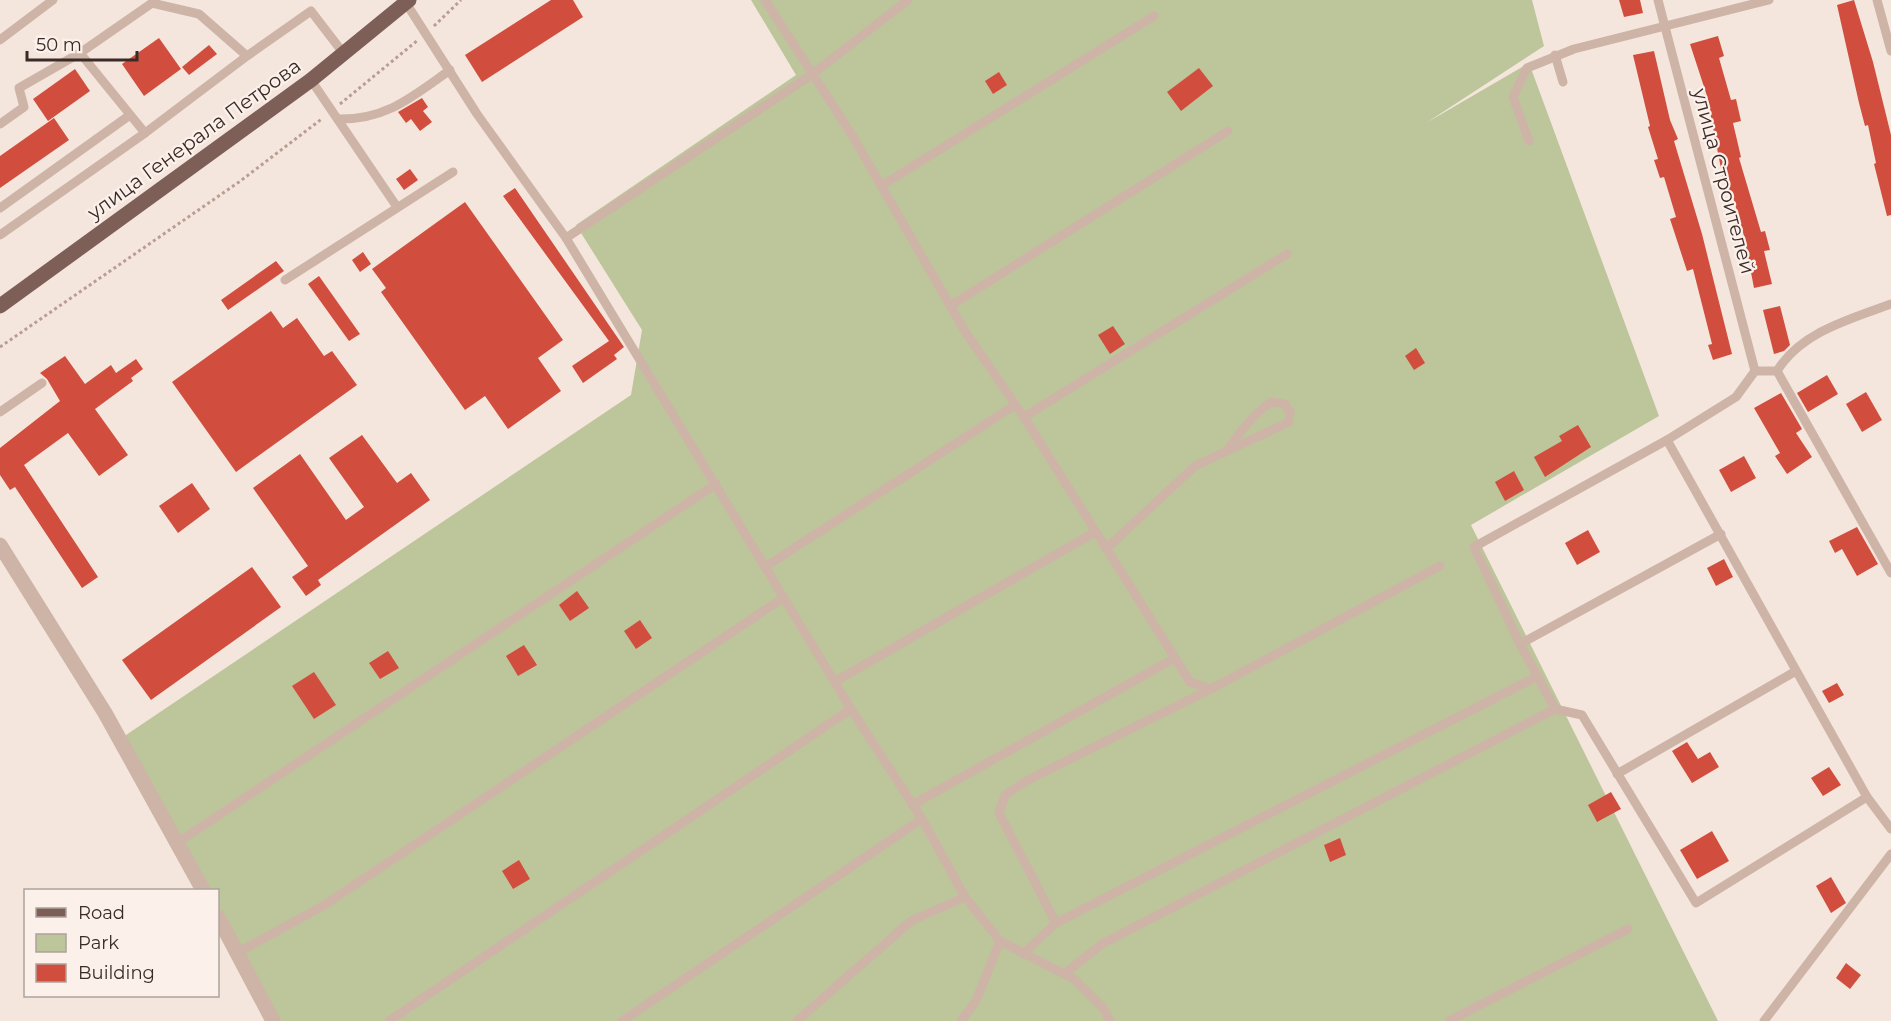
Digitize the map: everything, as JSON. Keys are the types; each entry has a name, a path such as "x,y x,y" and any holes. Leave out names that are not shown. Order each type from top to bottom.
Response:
{"main road":[{"name":"улица Генерала Петрова","path":"0,306 310,80 407,2"}],"street":[{"path":"0,545 105,712 202,889"},
{"path":"219,919 273,1021"}],"lane":[{"path":"0,40 53,0"},
{"path":"765,0 814,73 950,306 1024,417 1175,658 1191,682 1211,689"},
{"path":"566,238 814,73 908,0"},
{"name":"улица Строителей","path":"1658,0 1755,371"},
{"path":"1529,141 1513,98 1527,68 1555,55 1769,0"},
{"path":"1877,0 1891,51"},
{"path":"0,124 24,107 19,88 80,53 152,1 200,14 247,56"},
{"path":"407,2 477,114 566,238 851,709 922,819 965,897 1000,940 1074,979 1103,1008 1110,1021"},
{"path":"0,234 145,133 247,56 312,11 344,54"},
{"path":"881,186 1154,16"},
{"path":"80,53 145,133"},
{"path":"1555,55 1563,82"},
{"path":"335,115 360,119 392,110 450,70"},
{"path":"310,80 397,207"},
{"path":"0,208 130,115"},
{"path":"950,306 1228,130"},
{"path":"285,280 453,172"},
{"path":"1024,417 1287,254"},
{"path":"1777,371 1786,357 1833,325 1891,304"},
{"path":"1555,709 1520,644 1474,547 1667,440 1736,397 1755,371 1777,371"},
{"path":"1777,371 1891,573"},
{"path":"0,412 42,383"},
{"path":"1106,549 1195,466 1226,452 1289,422 1290,412 1285,404 1271,402 1262,409 1242,429 1226,452"},
{"path":"765,567 1015,405"},
{"path":"1667,440 1867,797 1891,829"},
{"path":"177,843 454,661 716,484"},
{"path":"836,681 1095,532"},
{"path":"1520,644 1721,534"},
{"path":"1056,923 999,813 1005,795 1030,779 1211,689 1440,566"},
{"path":"237,953 323,906 783,598"},
{"path":"912,805 1175,658"},
{"path":"1617,774 1796,671"},
{"path":"1023,954 1056,923 1538,676"},
{"path":"389,1021 851,709"},
{"path":"1064,974 1102,944 1555,709 1582,715 1696,903 1867,797"},
{"path":"622,1021 922,819"},
{"path":"1764,1021 1891,854"},
{"path":"797,1021 911,921 965,897"},
{"path":"1449,1021 1628,929"},
{"path":"961,1021 976,1001 1000,940"}],"path":[{"path":"0,347 335,115 461,0"}],"green space":[{"path":"751,0 1532,0 1544,46 1426,123 1529,63 1659,416 1471,525 1718,1021 276,1021 219,915 219,889 205,889 123,737 631,395 642,330 576,225 796,75"}],"building":[{"path":"551,0 573,0 583,17 482,82 465,55"},
{"path":"1619,0 1640,0 1643,13 1624,17"},
{"path":"1854,0 1873,62 1891,135 1891,215 1887,216 1874,164 1876,163 1868,125 1865,126 1859,103 1837,5"},
{"path":"1718,36 1724,56 1719,58 1731,100 1736,99 1741,121 1733,123 1741,157 1739,158 1761,232 1765,231 1770,250 1764,251 1772,284 1754,288 1744,236 1732,193 1728,194 1722,174 1707,96 1690,44"},
{"path":"159,38 181,69 144,96 122,64"},
{"path":"209,45 217,54 189,75 182,67"},
{"path":"1654,51 1670,120 1678,139 1674,141 1702,234 1732,354 1713,360 1708,345 1712,344 1693,269 1687,271 1670,219 1676,217 1664,177 1660,178 1654,160 1658,159 1648,127 1650,126 1633,55"},
{"path":"1199,68 1213,86 1181,111 1167,92"},
{"path":"75,69 90,91 48,121 33,99"},
{"path":"999,72 1007,85 993,94 985,81"},
{"path":"422,98 428,107 423,111 432,122 420,131 411,119 406,123 398,112"},
{"path":"54,118 69,140 0,188 0,156"},
{"path":"410,169 418,180 404,190 396,179"},
{"path":"515,188 624,347 614,355 617,359 583,383 572,366 609,341 503,196"},
{"path":"465,202 563,340 538,358 561,391 508,429 485,396 465,410 381,292 386,288 372,269"},
{"path":"363,252 371,264 360,272 352,260"},
{"path":"276,261 284,271 228,310 221,300"},
{"path":"319,276 360,334 349,341 308,284"},
{"path":"1780,306 1790,345 1784,351 1774,354 1763,310"},
{"path":"271,311 283,328 297,318 324,356 332,351 357,385 236,472 172,382"},
{"path":"1113,326 1125,344 1110,354 1098,335"},
{"path":"1416,348 1425,363 1414,370 1405,356"},
{"path":"65,356 85,384 111,365 116,373 136,359 143,369 131,378 133,381 95,409 128,455 99,476 68,433 24,465 98,577 82,588 15,487 10,490 0,475 0,448 60,401 47,379 40,373"},
{"path":"1827,375 1838,394 1808,412 1797,393"},
{"path":"1866,392 1882,420 1862,432 1846,404"},
{"path":"1781,393 1802,429 1796,433 1812,457 1787,474 1775,456 1780,453 1754,408"},
{"path":"1578,425 1591,447 1545,477 1534,457 1562,441 1559,436"},
{"path":"362,435 397,483 411,473 430,500 318,580 321,585 306,596 292,577 308,566 253,488 300,454 346,520 364,507 329,458"},
{"path":"1744,456 1756,478 1731,492 1719,470"},
{"path":"1514,471 1524,490 1505,501 1495,482"},
{"path":"192,483 210,509 178,533 159,506"},
{"path":"1857,527 1878,564 1857,576 1842,549 1835,553 1829,541"},
{"path":"1588,530 1600,552 1577,565 1565,543"},
{"path":"1724,559 1733,577 1716,586 1707,568"},
{"path":"252,567 281,607 151,700 122,660"},
{"path":"577,591 589,608 570,621 559,605"},
{"path":"640,620 652,638 636,649 624,631"},
{"path":"524,645 537,665 518,676 506,656"},
{"path":"388,651 399,668 380,679 369,663"},
{"path":"314,672 336,705 314,719 292,686"},
{"path":"1837,683 1844,695 1829,703 1822,691"},
{"path":"1687,742 1698,759 1710,752 1719,767 1692,783 1672,751"},
{"path":"1829,767 1841,785 1823,796 1811,778"},
{"path":"1611,792 1621,809 1597,822 1588,805"},
{"path":"1712,831 1729,861 1697,879 1680,850"},
{"path":"1340,838 1346,855 1330,862 1324,845"},
{"path":"519,860 530,879 513,889 502,871"},
{"path":"1831,877 1846,903 1831,913 1816,886"},
{"path":"1846,963 1861,975 1850,989 1836,978"}]}
